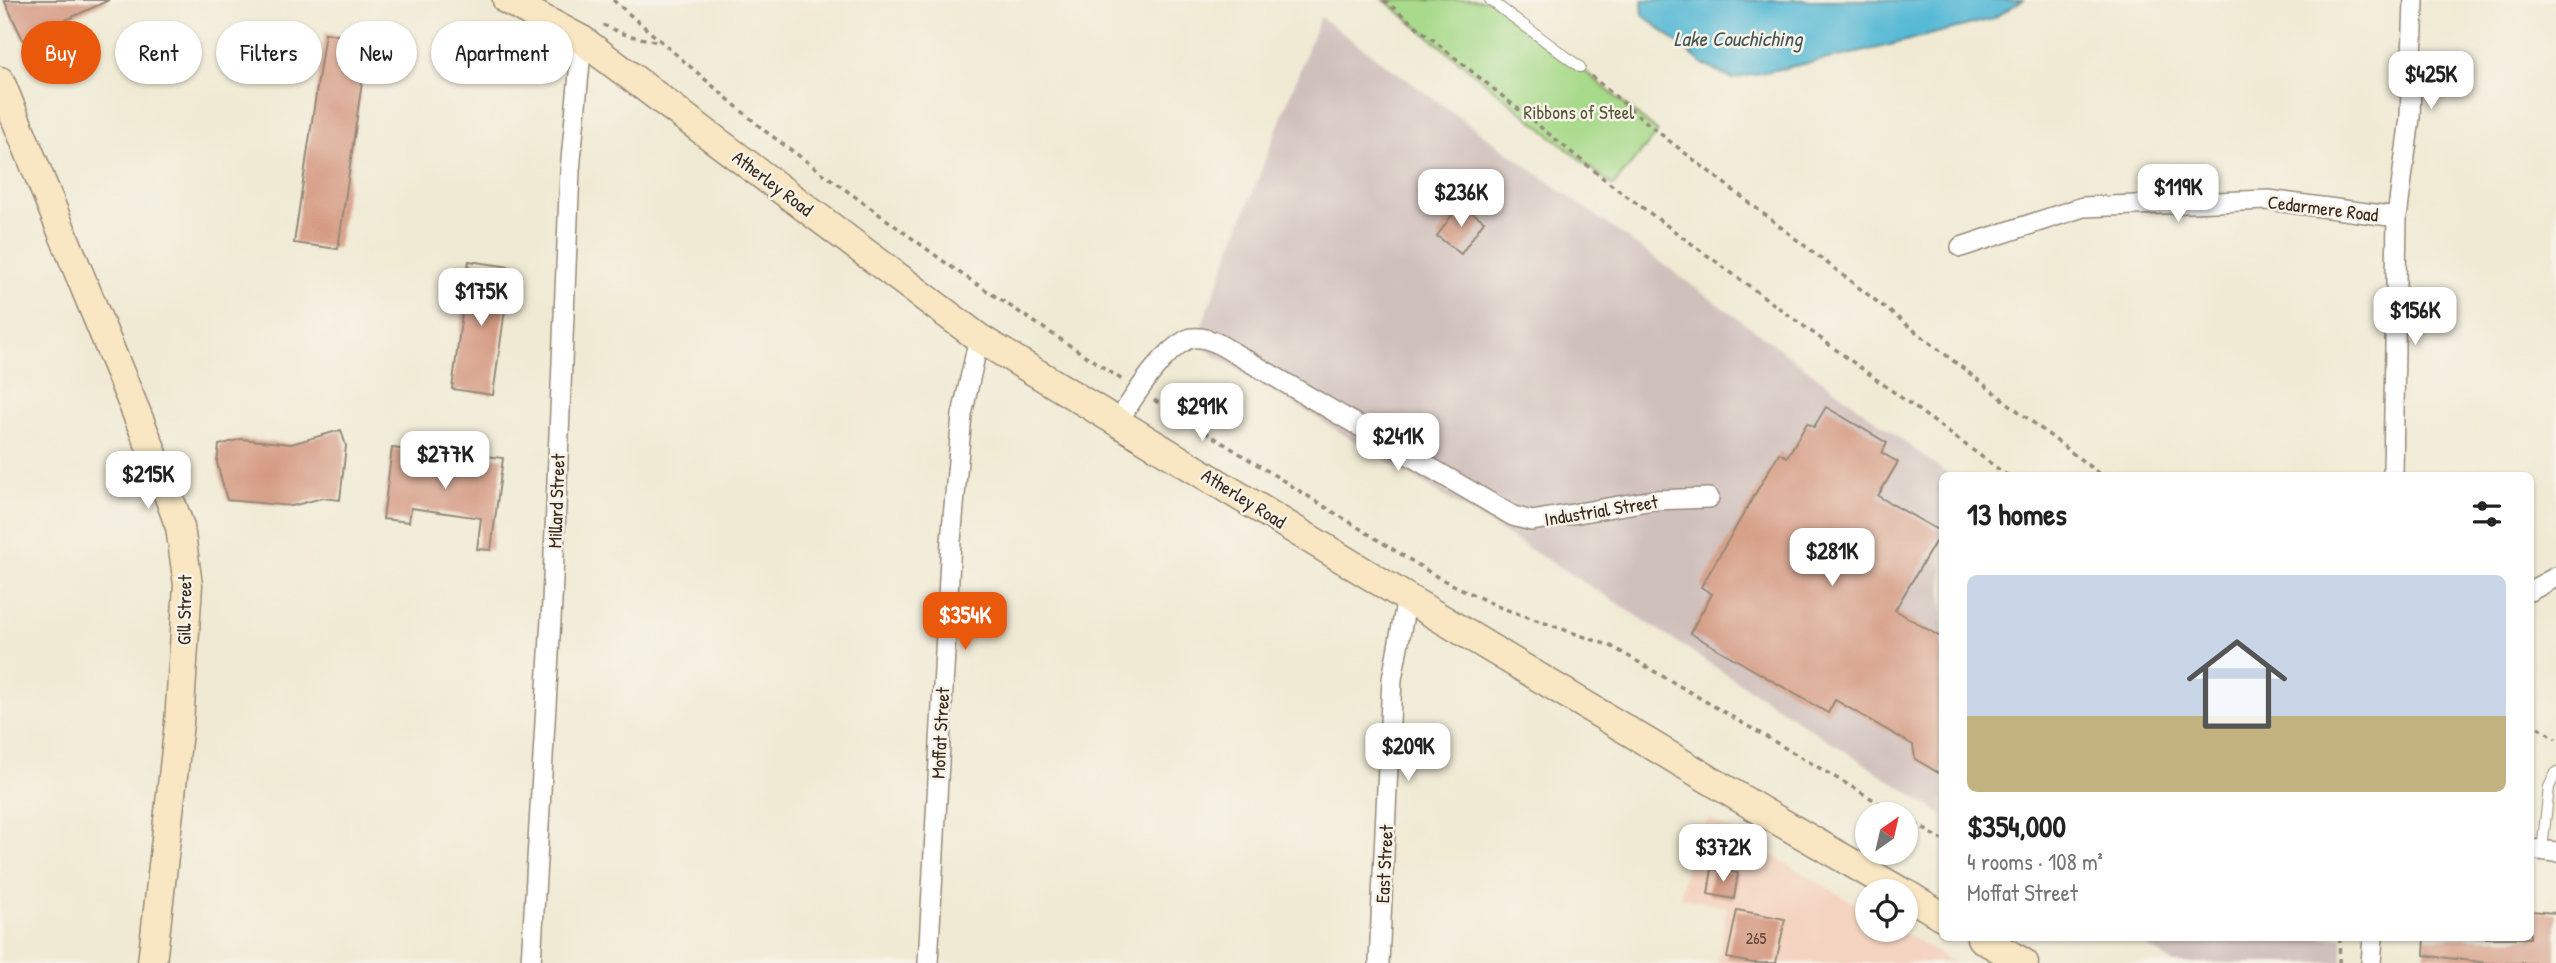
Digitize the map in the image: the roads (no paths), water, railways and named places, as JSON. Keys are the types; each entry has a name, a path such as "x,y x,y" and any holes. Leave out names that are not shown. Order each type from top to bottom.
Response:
{"main road":[{"name":"Atherley Road","path":"507,0 588,30 979,338 1765,813 1879,879"},
{"name":"Gill Street","path":"0,81 150,446 180,527 188,585 179,723 152,963"},
{"path":"1918,901 1939,914"},
{"path":"1986,941 2024,963"}],"street":[{"path":"2393,472 2396,217 2410,118 2414,0"},
{"name":"Millard Street","path":"531,963 553,588 570,171 588,30"},
{"name":"Cedarmere Road","path":"1961,247 2083,207 2268,200 2396,217"},
{"name":"Moffat Street","path":"928,963 951,541 962,415 979,338"},
{"name":"Industrial Street","path":"1118,421 1162,361 1187,339 1204,338 1513,516 1532,521 1653,500 1709,498"},
{"path":"2534,589 2556,577"},
{"name":"East Street","path":"1379,963 1392,679 1408,598"},
{"path":"2371,963 2373,941"}],"lane":[{"path":"1490,0 1580,67"},
{"path":"2543,850 2556,773"}],"water":[{"name":"Lake Couchiching","path":"1642,0 2023,0 1992,19 1866,51 1732,79 1703,64 1643,15"}],"park label":[{"name":"Ribbons of Steel","path":"1579,112"}]}
